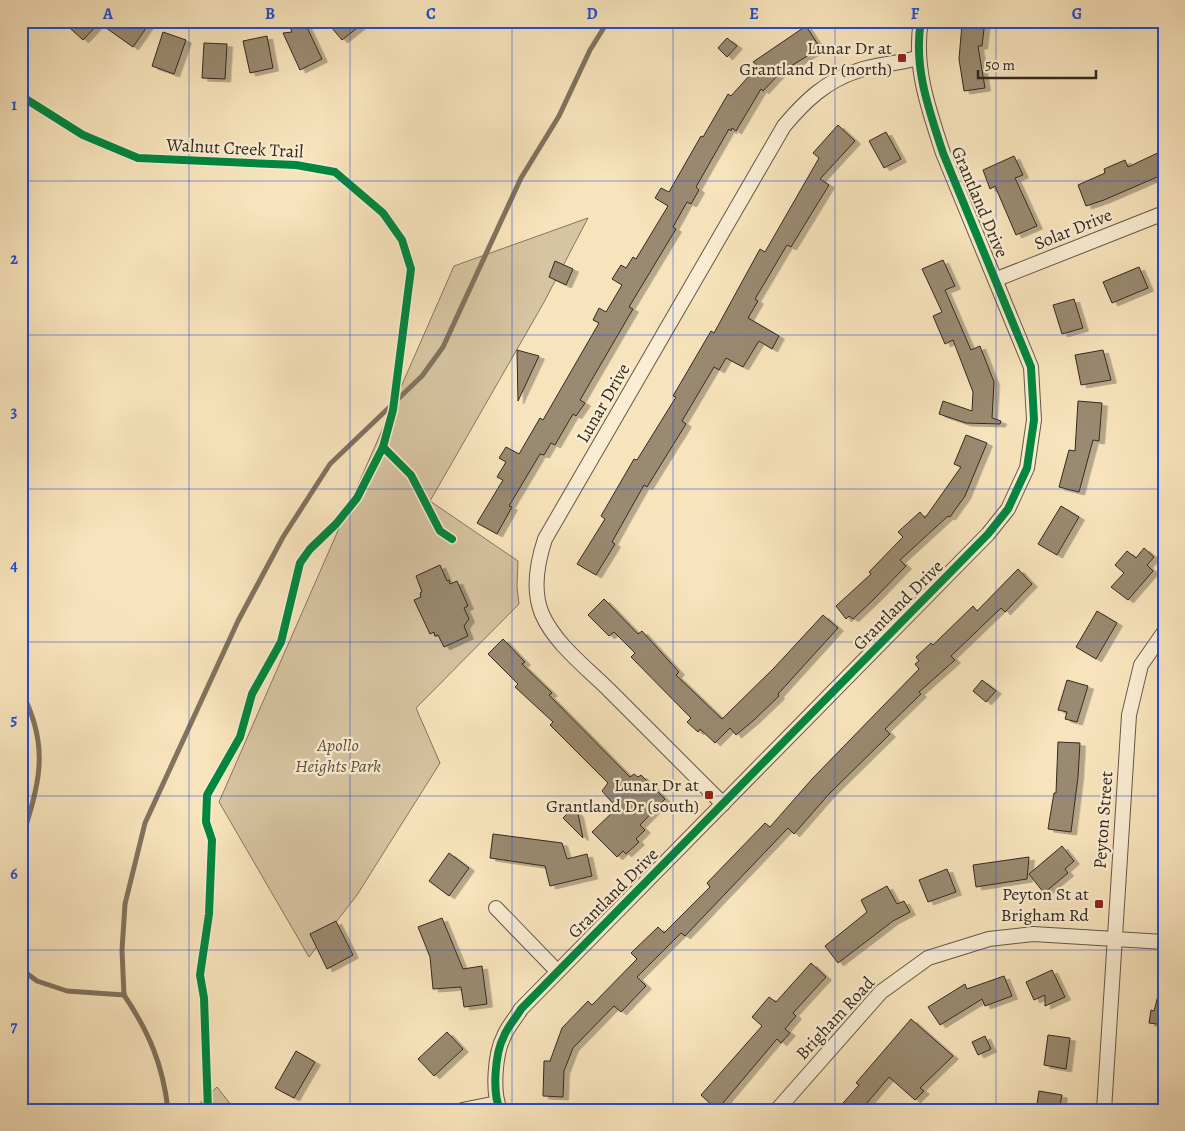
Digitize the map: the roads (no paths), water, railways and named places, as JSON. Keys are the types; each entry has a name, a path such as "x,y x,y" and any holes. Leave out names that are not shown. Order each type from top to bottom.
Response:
{"street":[{"name":"Grantland Drive","path":"498,1106 495,1080 503,1037 521,1009 988,534 1008,509 1027,468 1034,420 1031,367 997,279 943,153 926,100 917,58 921,21"},
{"name":"Lunar Drive","path":"723,804 578,660 550,628 542,613 537,595 536,574 540,555 545,539 784,126 801,106 826,85 858,70 917,58"},
{"name":"Solar Drive","path":"997,279 1164,213"},
{"name":"Peyton Street","path":"1104,1110 1129,715 1141,665 1164,632"},
{"path":"496,908 557,971"},
{"name":"Brigham Road","path":"777,1110 881,992 928,958 989,939 1033,934 1164,942"},
{"path":"462,1110 498,1106"}],"waterway":[{"path":"124,995 122,950 125,904 145,823 238,621 283,537 330,464 422,376 443,347 521,178 559,116 590,50 608,21"},
{"path":"21,691 30,711 39,748 37,784 21,841"},
{"path":"21,969 37,981 67,991 124,995"},
{"path":"124,995 141,1022 154,1050 163,1078 168,1110"}],"place":[{"name":"Lunar Dr at Grantland Dr (north)","path":"902,58"},
{"name":"Lunar Dr at Grantland Dr (south)","path":"709,795"},
{"name":"Peyton St at Brigham Rd","path":"1099,904"}],"park label":[{"name":"Apollo Heights Park","path":"338,755"}]}
